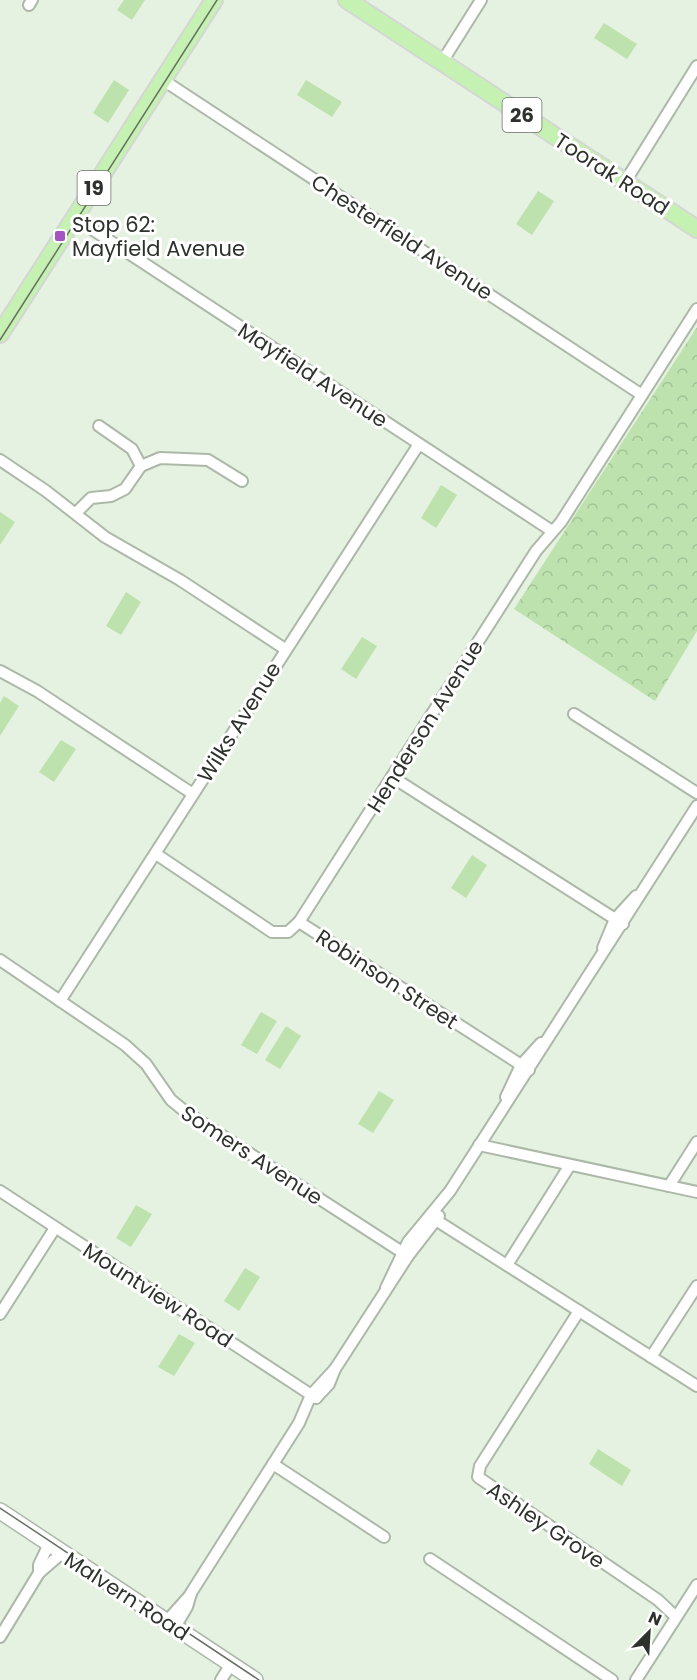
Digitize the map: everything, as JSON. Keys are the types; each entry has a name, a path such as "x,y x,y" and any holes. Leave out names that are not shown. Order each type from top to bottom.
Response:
{"main road":[{"name":"19","path":"2,328 214,0"},
{"name":"Toorak Road","path":"347,0 697,229"},
{"name":"Malvern Road","path":"0,1511 255,1680"}],"street":[{"path":"442,62 481,0"},
{"path":"625,182 697,66"},
{"name":"Chesterfield Avenue","path":"163,80 642,394"},
{"name":"Mayfield Avenue","path":"75,218 552,531"},
{"name":"Henderson Avenue","path":"299,922 536,551 552,531 697,309"},
{"path":"99,426 132,449 141,466"},
{"name":"Wilks Avenue","path":"60,1001 419,444"},
{"path":"76,513 91,498 111,496 125,489 141,466 160,458 202,459 220,466 242,481"},
{"path":"0,460 114,542 180,580 285,649"},
{"path":"0,671 37,691 194,794"},
{"path":"574,714 697,792 684,822"},
{"path":"392,777 619,922"},
{"path":"171,1624 187,1607 191,1593 273,1464 300,1424 309,1416 314,1396 329,1384 335,1369 387,1288 405,1254 434,1219 525,1067 684,822 697,806"},
{"name":"Robinson Street","path":"156,854 272,932 288,932 299,922 525,1067"},
{"name":"Somers Avenue","path":"0,960 18,970 22,977"},
{"name":"Somers Avenue","path":"0,966 60,1001 137,1055 171,1100 187,1113 405,1254"},
{"path":"669,1186 697,1142"},
{"path":"479,1145 697,1192"},
{"path":"507,1265 570,1165"},
{"name":"Mountview Road","path":"0,1191 314,1396"},
{"path":"434,1219 697,1386"},
{"path":"0,1314 55,1228"},
{"path":"651,1357 697,1286"},
{"name":"Ashley Grove","path":"579,1311 480,1466 478,1477 678,1614"},
{"path":"273,1464 384,1537"},
{"path":"39,1573 39,1565 49,1544"},
{"path":"0,1637 39,1573 62,1553"},
{"path":"430,1559 612,1680"},
{"path":"636,1680 697,1585"},
{"path":"221,1680 231,1664"}],"green space":[{"path":"124,0 145,0 132,20 117,10"},
{"path":"604,23 637,44 627,59 594,38"},
{"path":"114,80 129,90 108,123 93,113"},
{"path":"306,80 342,102 332,117 297,95"},
{"path":"538,191 554,201 532,235 516,224"},
{"path":"697,327 697,631 655,701 514,609"},
{"path":"441,485 457,495 436,528 421,518"},
{"path":"0,512 15,522 0,545"},
{"path":"126,592 141,602 121,635 106,626"},
{"path":"362,637 377,646 356,679 341,669"},
{"path":"4,696 19,706 0,736 0,703"},
{"path":"61,740 76,749 54,782 39,772"},
{"path":"472,855 487,865 466,898 451,888"},
{"path":"261,1012 277,1021 257,1054 241,1045"},
{"path":"286,1026 301,1036 280,1069 265,1060"},
{"path":"379,1091 394,1100 373,1133 358,1124"},
{"path":"136,1205 152,1214 131,1247 116,1238"},
{"path":"245,1268 260,1277 239,1311 224,1301"},
{"path":"179,1334 195,1343 174,1376 158,1367"},
{"path":"598,1449 631,1470 622,1486 589,1464"}],"tram line":[{"path":"0,340 217,0"},
{"path":"0,1508 259,1680"}],"place":[{"name":"Stop 62: Mayfield Avenue","path":"60,236"}]}
